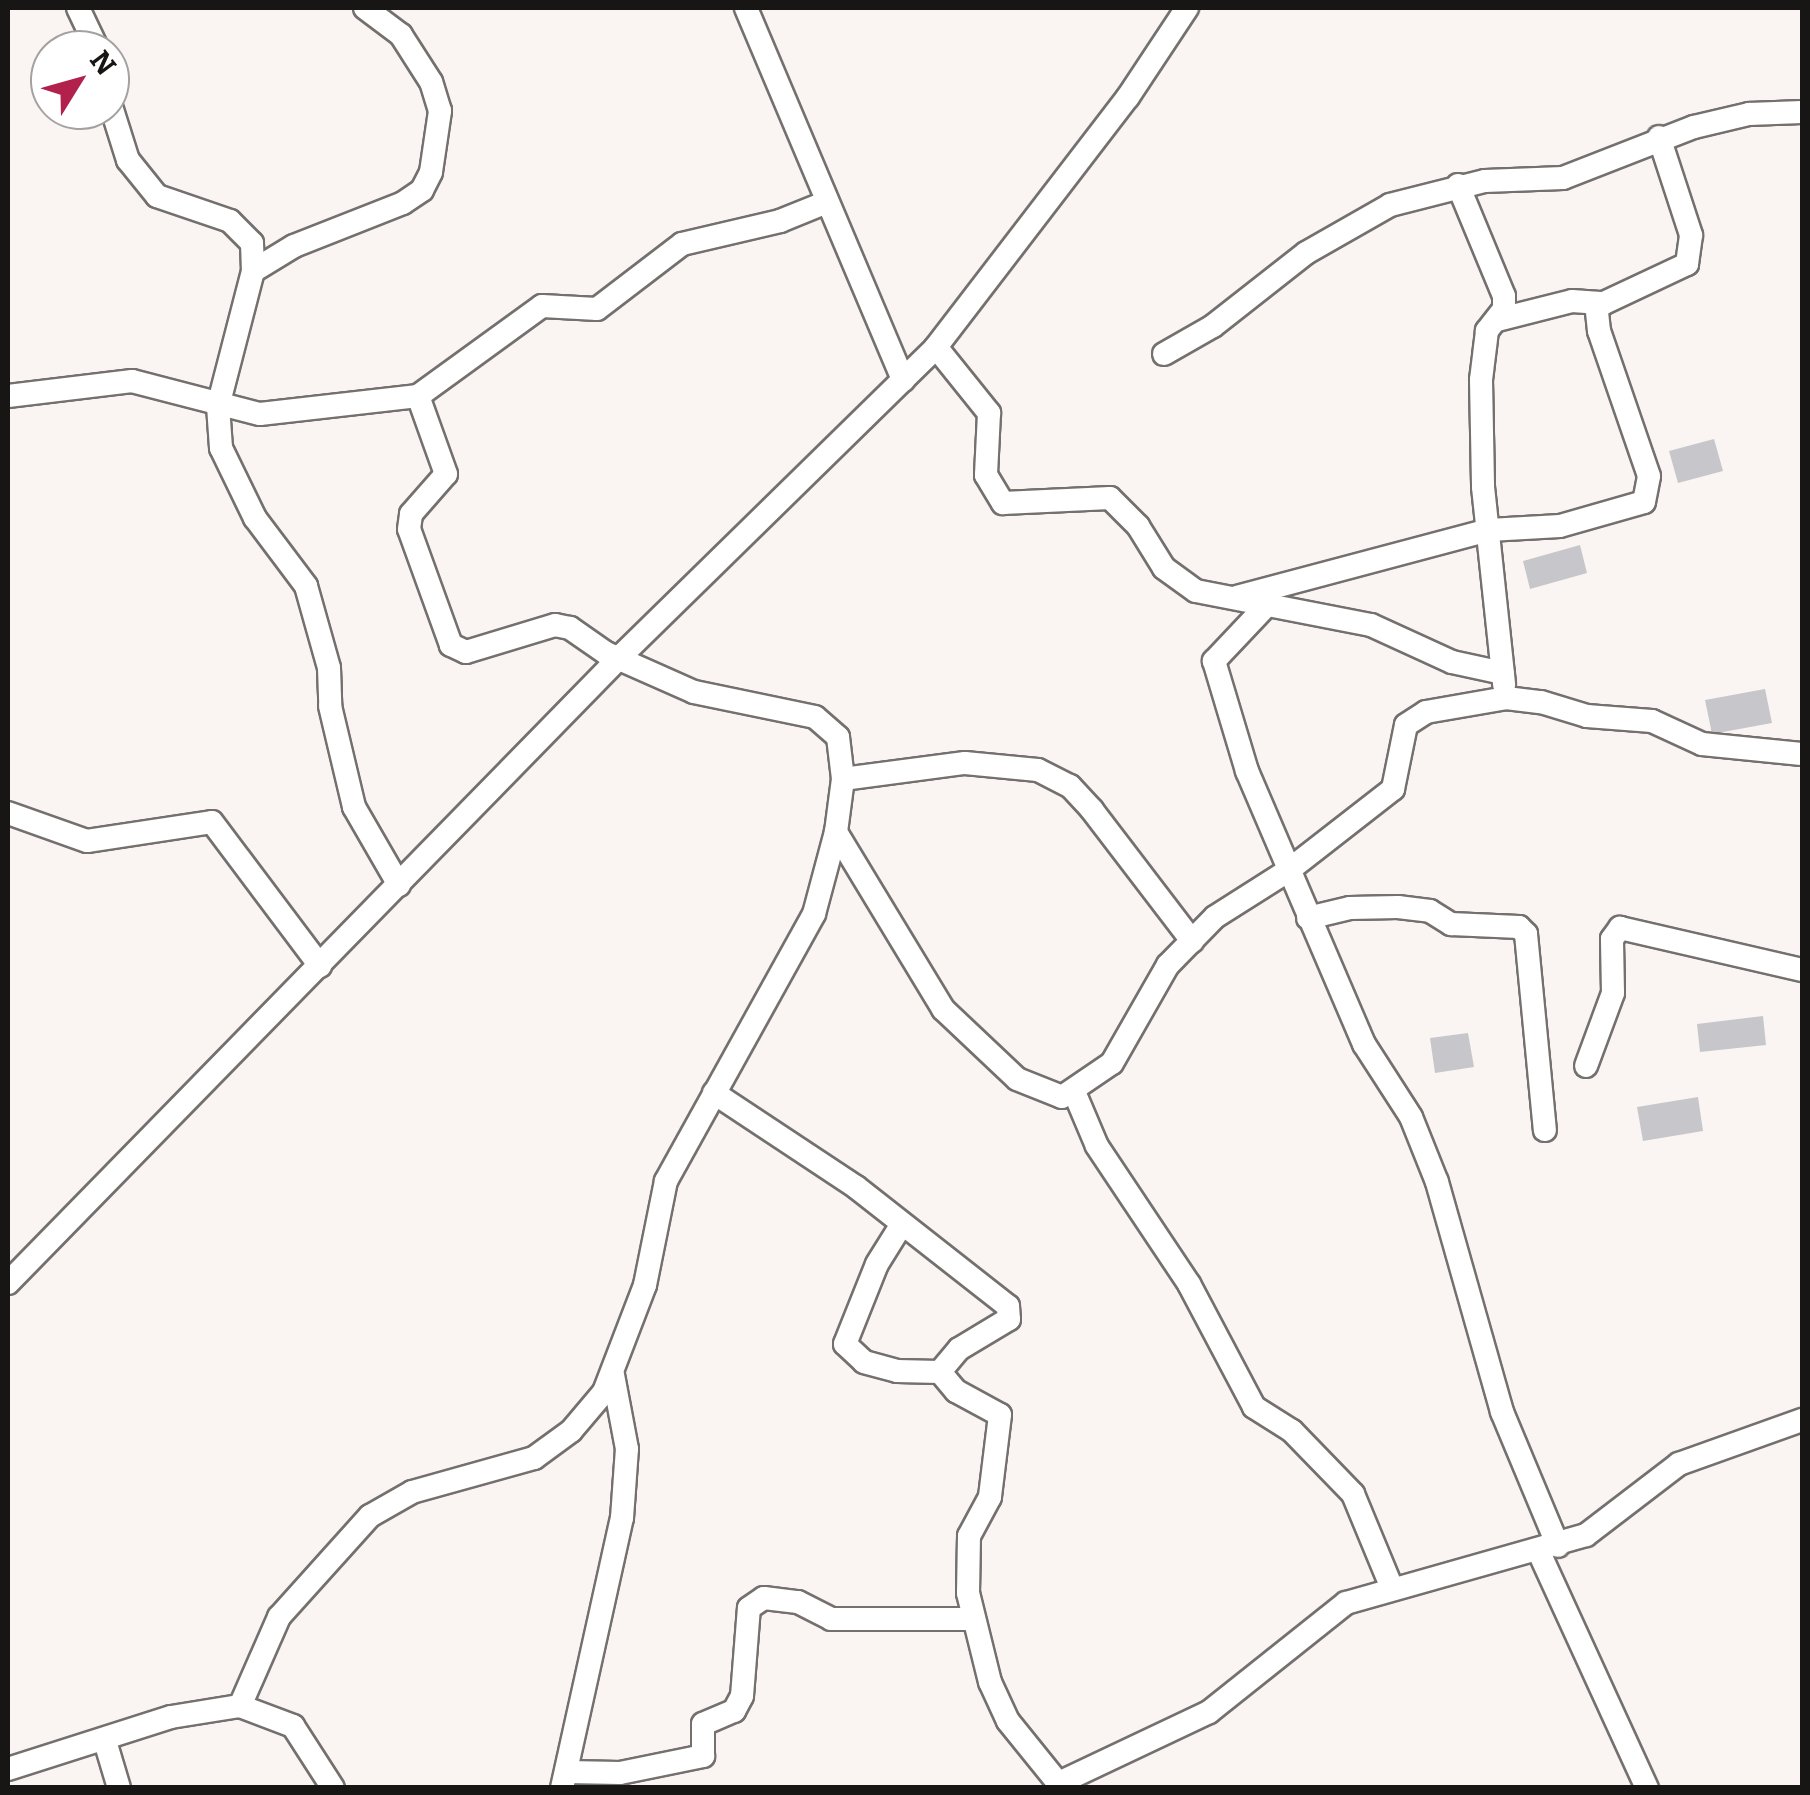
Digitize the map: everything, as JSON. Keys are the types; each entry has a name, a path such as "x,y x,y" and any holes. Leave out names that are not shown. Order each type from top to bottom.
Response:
{"street":[{"path":"252,270 294,246 404,203 422,190 431,172 440,111 431,82 401,35 366,8"},
{"path":"746,8 903,380"},
{"path":"8,1282 622,655 936,346 1128,97 1187,8"},
{"path":"1164,354 1214,326 1348,226 1390,205 1458,186 1563,178 1659,138 1749,114 1802,112"},
{"path":"116,130 141,179 175,207 244,229 252,243 252,270 218,406 230,473 312,602 354,808 399,885"},
{"path":"1497,320 1572,302 1596,304 1669,275 1693,252 1659,138"},
{"path":"1458,186 1504,296 1481,352 1488,530 1506,698"},
{"path":"8,396 132,381 260,414 418,396 542,306 597,309 682,244 780,221 828,202"},
{"path":"1237,598 1488,530 1560,526 1634,510 1650,494 1596,304"},
{"path":"936,346 989,413 986,474 1002,503 1110,498 1180,583 1266,606 1371,626 1452,662 1503,673"},
{"path":"240,1706 279,1617 370,1516 412,1492 534,1458 571,1431 614,1375 645,1285 666,1181 814,914 836,832 842,778 838,737 828,724 694,692 555,625 466,652 451,644 409,529 411,514 446,474 418,396"},
{"path":"1266,606 1214,661 1256,798 1364,1044 1411,1117 1438,1182 1502,1412 1548,1548 1647,1788"},
{"path":"836,832 906,956 975,1046 1044,1092 1075,1094 1112,1063 1168,965 1192,940 1254,889 1289,870 1393,789 1402,766 1400,742 1414,718 1506,698 1652,721 1702,744 1802,754"},
{"path":"842,778 965,762 1038,770 1070,786 1092,810 1192,940"},
{"path":"8,813 87,841 212,822 320,966"},
{"path":"1308,918 1350,908 1398,907 1430,911 1450,924 1519,927 1526,934 1545,1130"},
{"path":"1586,1066 1613,992 1612,939 1620,928 1802,970"},
{"path":"714,1093 902,1224 1011,1311 998,1329 959,1349 940,1372"},
{"path":"1075,1094 1096,1146 1189,1284 1254,1407 1292,1431 1353,1494 1392,1588"},
{"path":"902,1224 877,1264 846,1344 864,1362 940,1372 956,1391 994,1410 1002,1424 990,1497 969,1536 972,1619 1008,1721 1060,1785 1209,1712 1325,1614 1392,1588 1548,1548 1615,1516 1680,1464 1802,1420"},
{"path":"614,1375 627,1449 622,1518 565,1780 703,1756 703,1724 734,1711 742,1696 749,1608 764,1598 798,1602 832,1620 972,1619"},
{"path":"8,1770 171,1718 240,1706 293,1726 333,1788"},
{"path":"105,1741 120,1788"}],"building":[{"path":"1714,439 1723,471 1678,483 1669,451"},
{"path":"1580,545 1587,573 1530,589 1523,561"},
{"path":"1765,689 1772,723 1712,734 1705,700"},
{"path":"1763,1016 1766,1045 1700,1052 1697,1024"},
{"path":"1468,1033 1474,1067 1435,1073 1430,1038"},
{"path":"1698,1097 1703,1131 1643,1141 1637,1107"}]}
